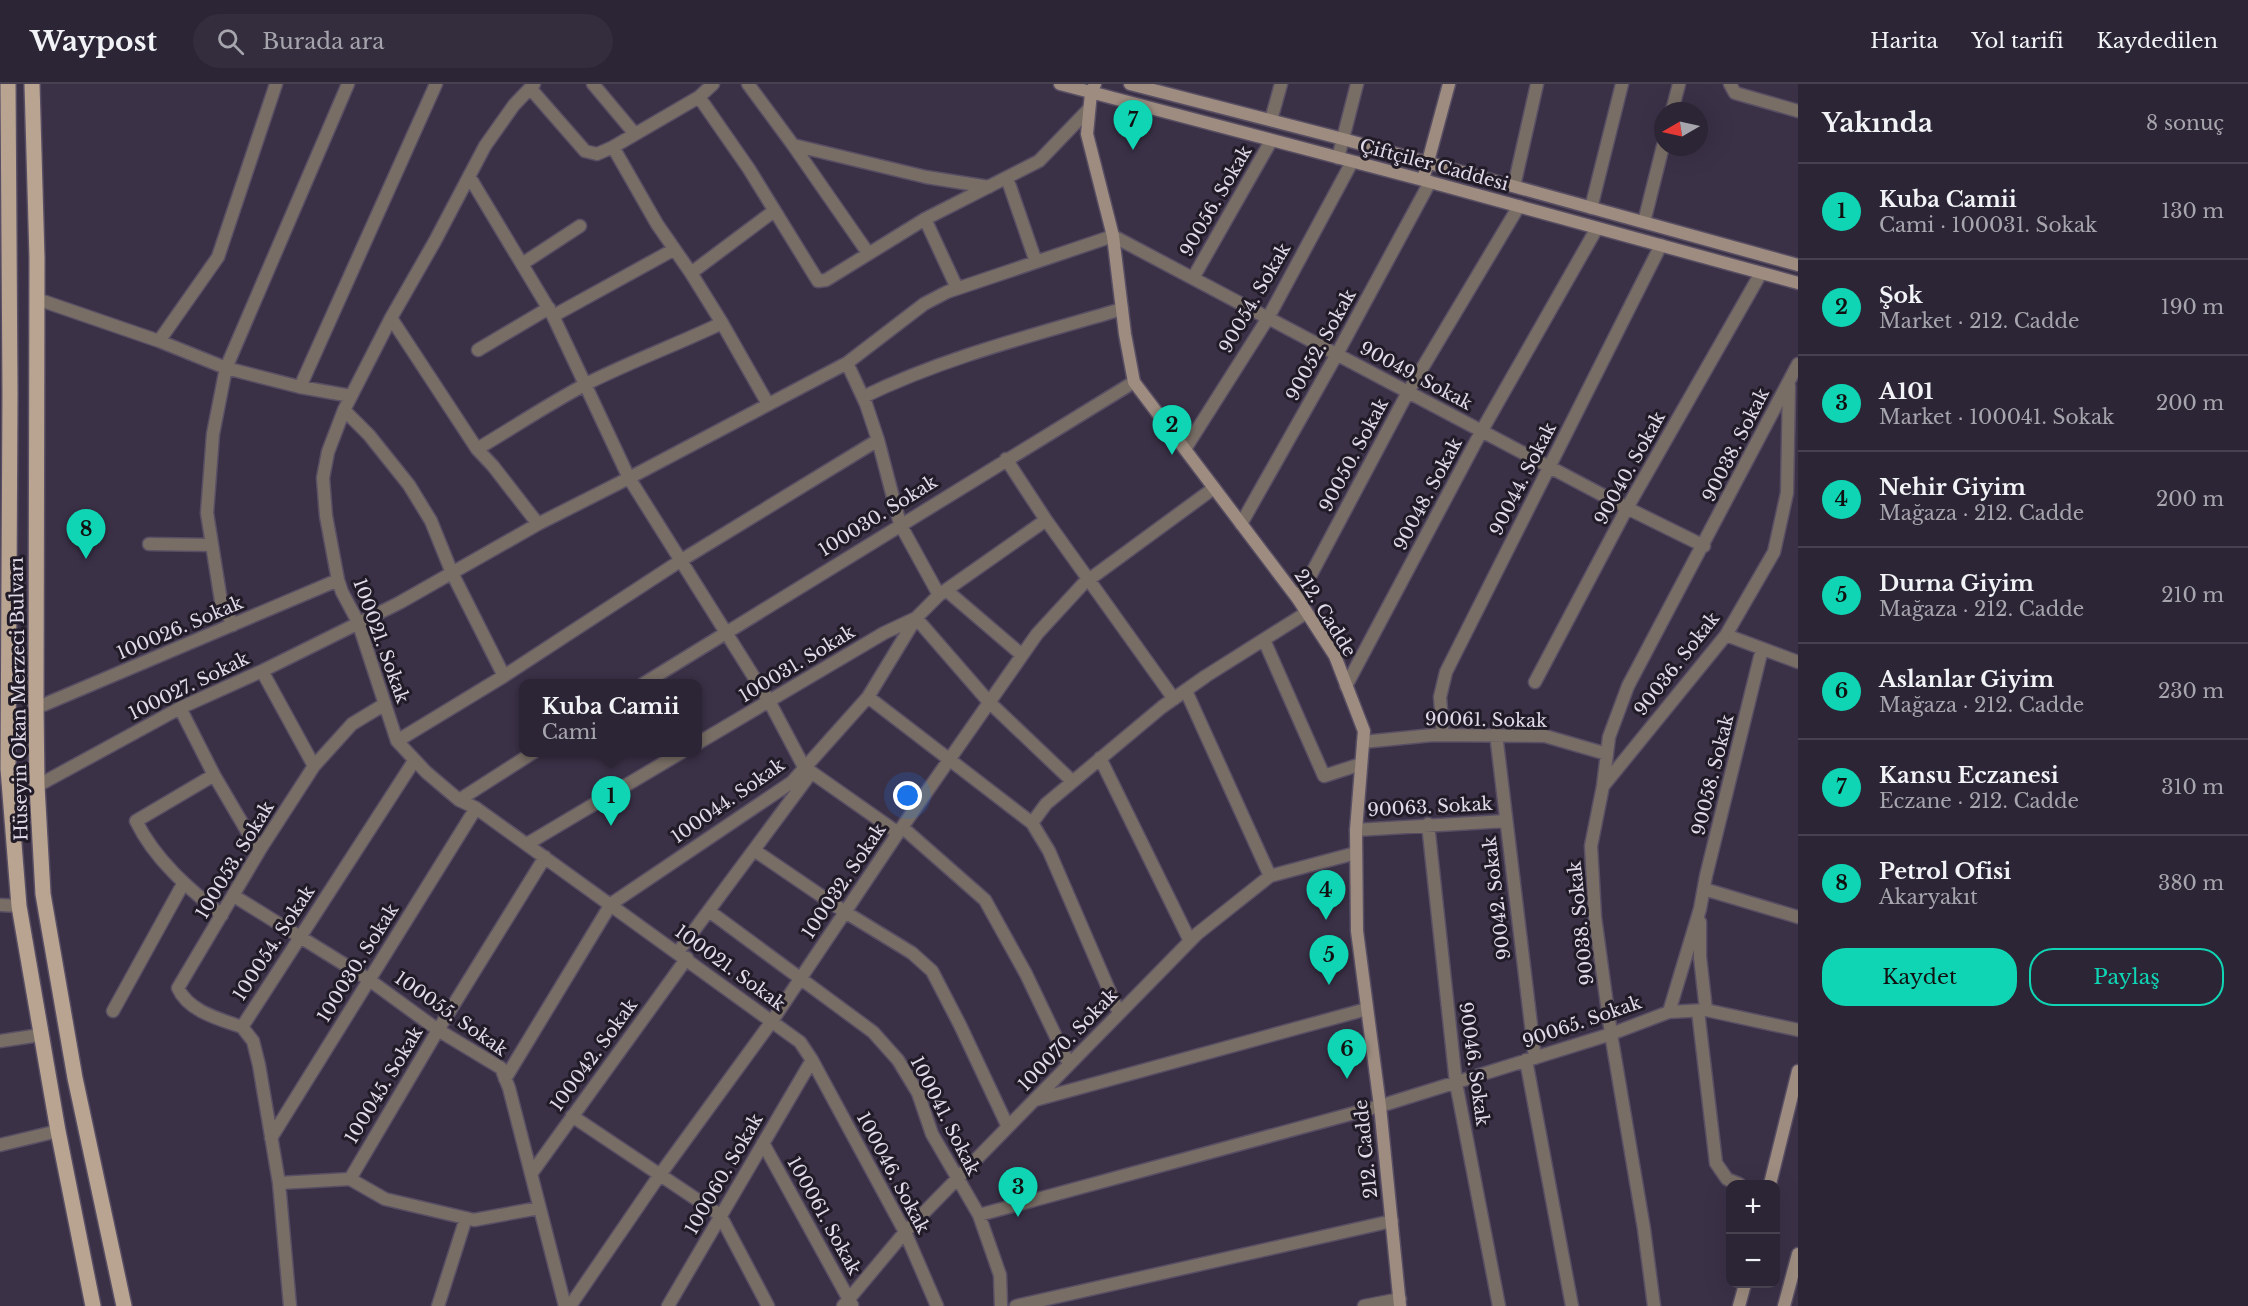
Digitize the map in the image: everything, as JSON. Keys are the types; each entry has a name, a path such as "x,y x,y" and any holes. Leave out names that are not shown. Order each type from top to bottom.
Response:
{"main road":[{"name":"Hüseyin Okan Merzeci Bulvarı","path":"8,84 4,767 19,906 40,1035 93,1306"},
{"name":"Hüseyin Okan Merzeci Bulvarı","path":"32,84 38,299 37,786 45,905 75,1078 124,1306"}],"street":[{"path":"159,342 218,257 276,84"},
{"path":"233,625 221,602 207,513 213,434 226,368 348,84"},
{"path":"300,387 436,84"},
{"path":"593,84 635,134"},
{"path":"532,86 585,151 597,154 699,97 713,84"},
{"path":"748,84 868,253"},
{"name":"Çiftçiler Caddesi","path":"1060,84 1093,89 1271,141 1798,283"},
{"name":"Çiftçiler Caddesi","path":"1130,84 1428,162 1798,265"},
{"path":"1271,120 1281,84"},
{"path":"1338,158 1357,84"},
{"path":"1426,181 1428,162 1449,84"},
{"path":"1514,186 1537,84"},
{"path":"1591,208 1622,84"},
{"path":"1674,102 1679,84"},
{"path":"1730,84 1735,93 1798,111"},
{"name":"100021. Sokak","path":"532,86 514,105 484,146 344,410 328,452 323,478 326,516 338,580 358,622 398,741 414,761 459,800 476,808 772,1020 800,1042 812,1060"},
{"name":"212. Cadde","path":"1093,89 1087,134 1113,236 1134,382 1298,599 1335,656 1364,731 1356,830 1357,931 1380,1106 1400,1303"},
{"path":"699,97 749,169 818,281 826,280 925,219 1039,162 1089,110"},
{"name":"90056. Sokak","path":"1193,278 1271,141"},
{"path":"793,145 926,177 989,187"},
{"path":"613,147 673,250 691,273 722,323 768,404"},
{"path":"1644,222 1660,156"},
{"name":"90054. Sokak","path":"1185,449 1268,318 1352,162"},
{"path":"468,176 551,312 587,384 629,478 768,701 807,770 900,830 985,900 1026,974 1069,1064"},
{"path":"1007,178 1036,262"},
{"name":"90052. Sokak","path":"1241,524 1337,354 1426,181"},
{"name":"90050. Sokak","path":"1298,599 1408,392 1519,206"},
{"path":"691,273 774,211"},
{"path":"925,219 957,288"},
{"path":"522,264 580,226"},
{"name":"90048. Sokak","path":"1346,686 1481,432 1597,228"},
{"name":"100027. Sokak","path":"37,786 180,708 262,671 399,603 538,524 847,363 924,304 957,288 1113,236"},
{"name":"90049. Sokak","path":"1113,236 1481,432 1704,546"},
{"name":"90044. Sokak","path":"1443,735 1440,697 1446,672 1661,245"},
{"path":"478,350 673,250"},
{"name":"90040. Sokak","path":"1534,682 1627,508 1761,273"},
{"path":"38,299 226,368 300,387 351,396"},
{"path":"862,397 896,381 969,354 1122,309"},
{"path":"391,318 477,449 538,524"},
{"path":"477,449 587,384 662,348 722,323"},
{"path":"847,363 878,440 900,524 942,593 1022,655"},
{"name":"90038. Sokak","path":"1654,1306 1642,1218 1611,1034 1595,917 1591,846 1603,786 1609,737 1628,686 1704,546 1798,364"},
{"name":"90036. Sokak","path":"1603,786 1726,635 1774,552 1792,495 1789,381"},
{"name":"100030. Sokak","path":"651,679 1134,382"},
{"path":"344,410 369,435 409,484 431,521 452,573 504,676"},
{"path":"398,741 504,676 680,561 878,440"},
{"path":"1006,459 1046,520 1174,699"},
{"name":"100032. Sokak","path":"570,1306 659,1176 772,1020 900,830 1037,634 1089,579 1214,488"},
{"name":"100044. Sokak","path":"505,1078 610,904 807,770 868,697 916,618 942,593 1046,520"},
{"path":"149,544 211,545"},
{"name":"100026. Sokak","path":"36,708 338,580"},
{"path":"1032,823 1046,804 1174,699 1306,613"},
{"path":"916,618 989,702 1072,782"},
{"name":"100031. Sokak","path":"702,741 884,633 916,618"},
{"path":"1726,635 1798,662"},
{"path":"1264,640 1324,776 1361,764"},
{"name":"90058. Sokak","path":"1669,1012 1700,909 1762,650"},
{"path":"262,671 314,766"},
{"path":"1186,691 1270,876"},
{"path":"868,697 1032,823 1049,851 1119,1014"},
{"name":"100053. Sokak","path":"242,1027 210,1015 183,1000 178,988 261,848 314,766 352,724 385,704"},
{"path":"180,708 214,775 251,838 261,848"},
{"name":"90061. Sokak","path":"1363,742 1443,735 1545,736 1607,754"},
{"name":"90042. Sokak","path":"1496,735 1530,1059 1572,1306"},
{"path":"459,800 528,757"},
{"path":"527,844 675,757"},
{"path":"1100,758 1190,941"},
{"name":"100054. Sokak","path":"290,1306 279,1183 253,1041 242,1027 414,761"},
{"name":"100042. Sokak","path":"531,1174 683,955 709,911 754,850 807,770"},
{"path":"214,775 136,821 143,837 183,884 222,915"},
{"name":"100030. Sokak","path":"271,1138 476,808"},
{"name":"90063. Sokak","path":"1356,830 1506,821"},
{"name":"90046. Sokak","path":"1428,824 1456,1083 1499,1306"},
{"path":"754,850 845,912 912,953 932,971 1008,1126"},
{"name":"100070. Sokak","path":"848,1304 905,1232 1190,941 1270,876 1356,853"},
{"name":"100045. Sokak","path":"350,1179 438,1030 545,857"},
{"path":"113,1011 183,884"},
{"path":"1704,889 1798,917"},
{"name":"100055. Sokak","path":"234,896 369,979 438,1030 501,1068 565,1306"},
{"path":"0,905 19,906"},
{"name":"90058. Sokak","path":"1700,909 1702,1010 1716,1162 1729,1180"},
{"name":"100041. Sokak","path":"709,911 873,1032 898,1060 918,1093 932,1134 979,1215 1000,1275 1002,1306"},
{"path":"1034,1100 1367,1009"},
{"name":"90065. Sokak","path":"979,1215 1380,1106 1611,1034 1669,1012 1702,1010 1798,1030"},
{"path":"0,1041 40,1035"},
{"name":"100060. Sokak","path":"673,1303 720,1215 812,1060"},
{"name":"100046. Sokak","path":"812,1060 905,1232 937,1306"},
{"path":"1771,1180 1798,1071"},
{"path":"572,1116 720,1215 768,1306"},
{"path":"0,1145 57,1131"},
{"name":"100061. Sokak","path":"763,1143 848,1304"},
{"path":"279,1183 350,1179 385,1199 474,1220 539,1208"},
{"path":"438,1306 466,1218"},
{"path":"1016,1306 1392,1221"},
{"path":"1784,1306 1798,1254"},
{"path":"1739,1306 1744,1288"},
{"path":"1364,1306 1400,1303"}],"place":[{"name":"Kansu Eczanesi","path":"1133,150"},
{"name":"Şok","path":"1172,455"},
{"name":"Petrol Ofisi","path":"86,559"},
{"name":"Kuba Camii","path":"611,826"},
{"name":"Nehir Giyim","path":"1326,920"},
{"name":"Durna Giyim","path":"1329,985"},
{"name":"Aslanlar Giyim","path":"1347,1079"},
{"name":"A101","path":"1018,1217"}]}
